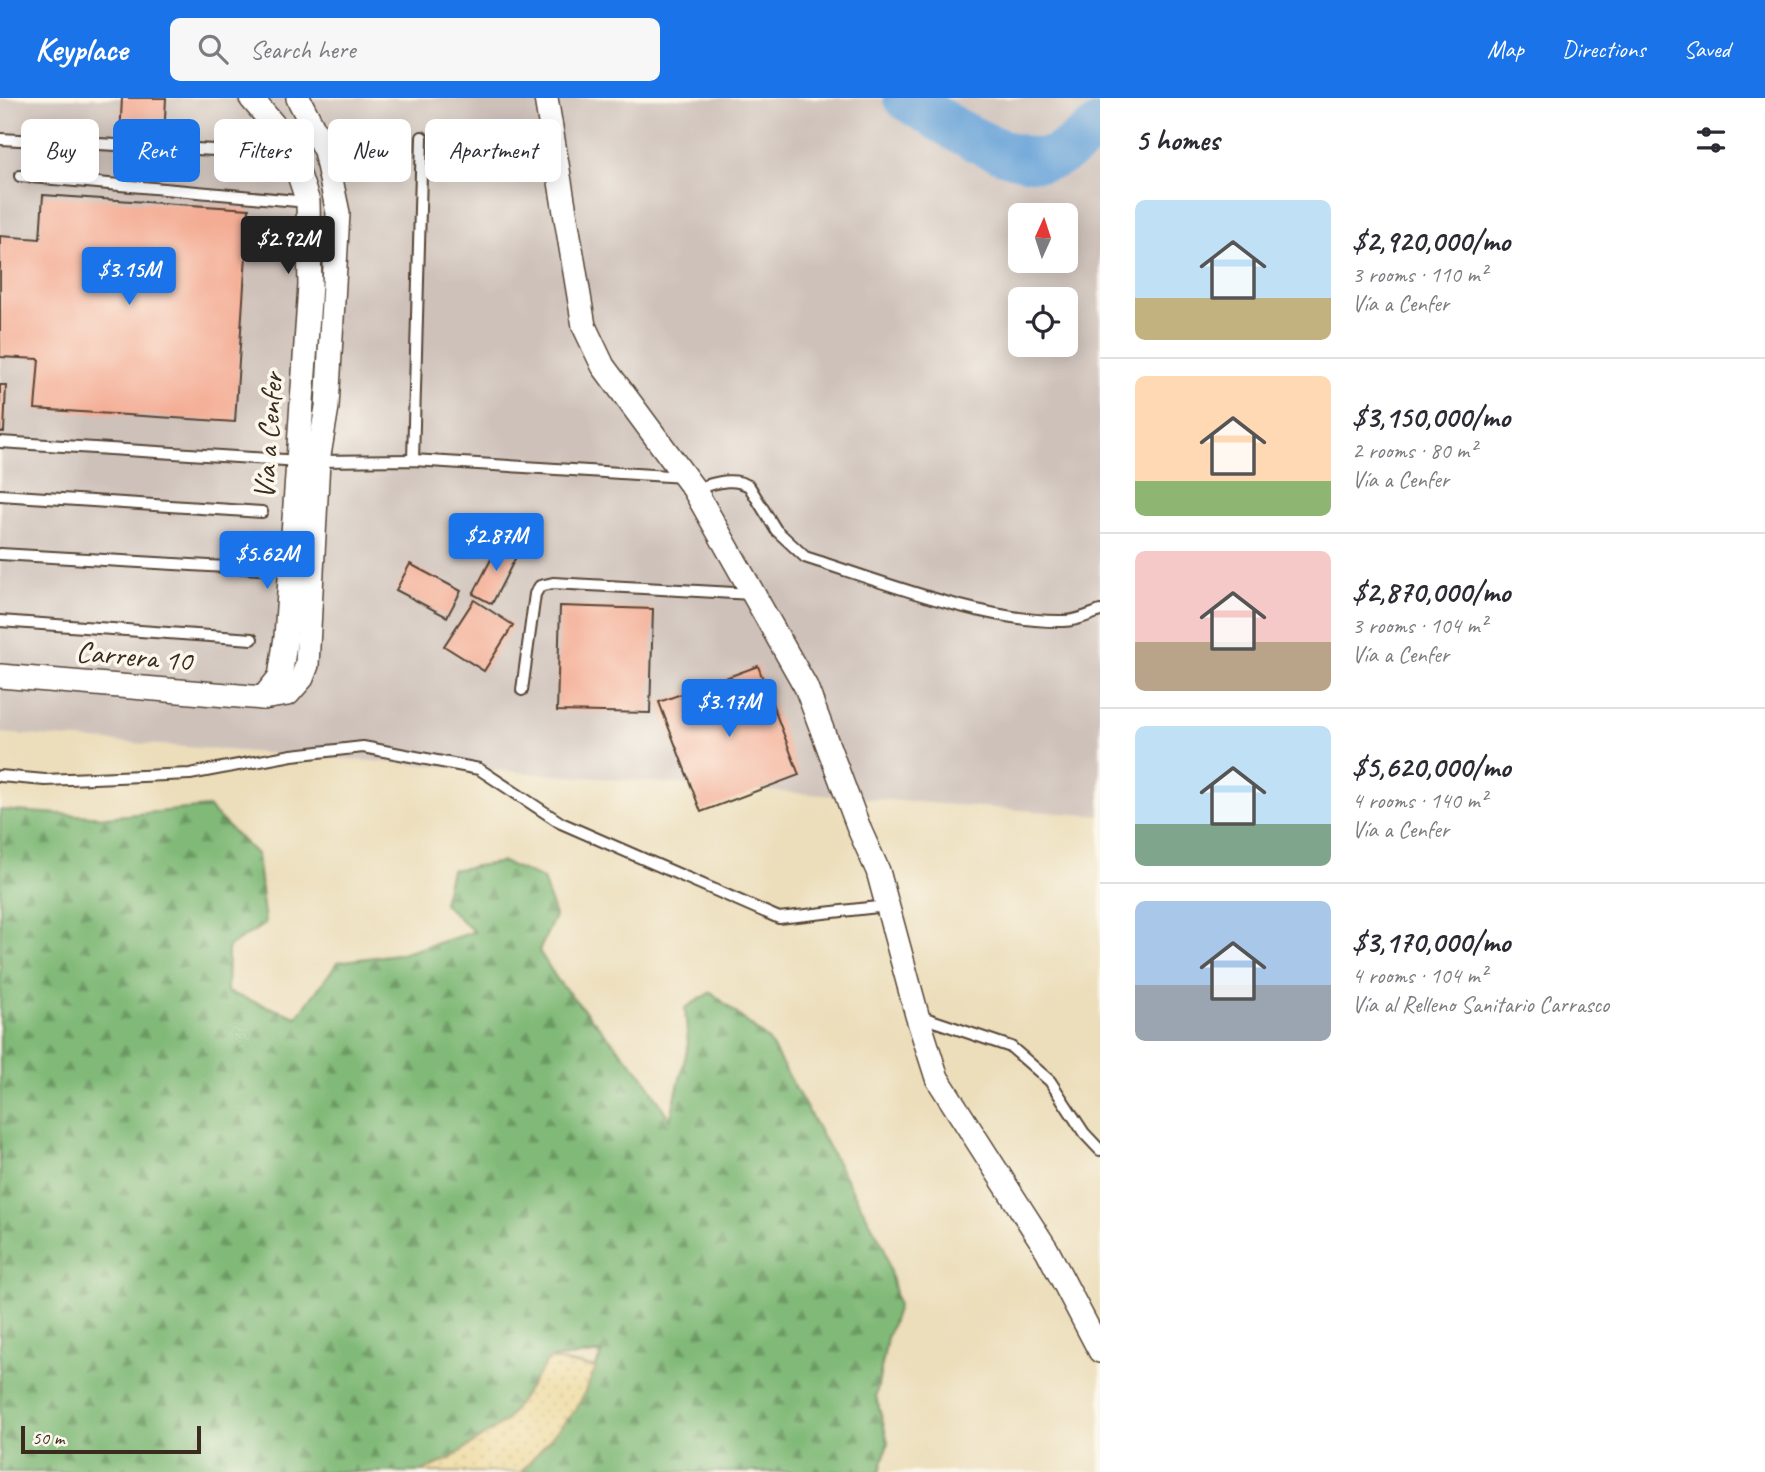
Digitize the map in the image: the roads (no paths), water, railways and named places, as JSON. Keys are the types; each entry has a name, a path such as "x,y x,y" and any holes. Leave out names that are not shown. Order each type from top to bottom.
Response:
{"street":[{"name":"Vía a Cenfer","path":"251,98 269,119"},
{"name":"Vía a Cenfer","path":"298,98 325,151 338,213 327,407 307,461"},
{"path":"546,98 584,326 603,366 689,483 806,687 860,831 878,871 937,1078 1047,1250 1100,1351"},
{"name":"Vía a Cenfer","path":"263,698 288,694 302,678 307,665 310,285 308,202 301,182"},
{"name":"Carrera 10","path":"0,676 263,698"}],"lane":[{"path":"413,460 422,137"},
{"path":"0,139 214,150"},
{"path":"20,176 308,202"},
{"path":"0,442 307,461 413,460 689,483 739,481 749,486 791,547 805,557 1016,619 1067,621 1100,611"},
{"path":"0,495 262,512"},
{"path":"0,554 261,569"},
{"path":"522,690 535,594 540,586 553,583 755,594"},
{"path":"0,621 252,639"},
{"path":"0,776 45,780 190,774 292,755 363,747 479,769 561,823 779,918 887,906"},
{"path":"917,1015 1011,1047 1049,1081 1084,1133 1100,1150"}],"waterway":[{"path":"905,98 977,141 1020,157 1038,160 1060,154 1100,126"}]}
